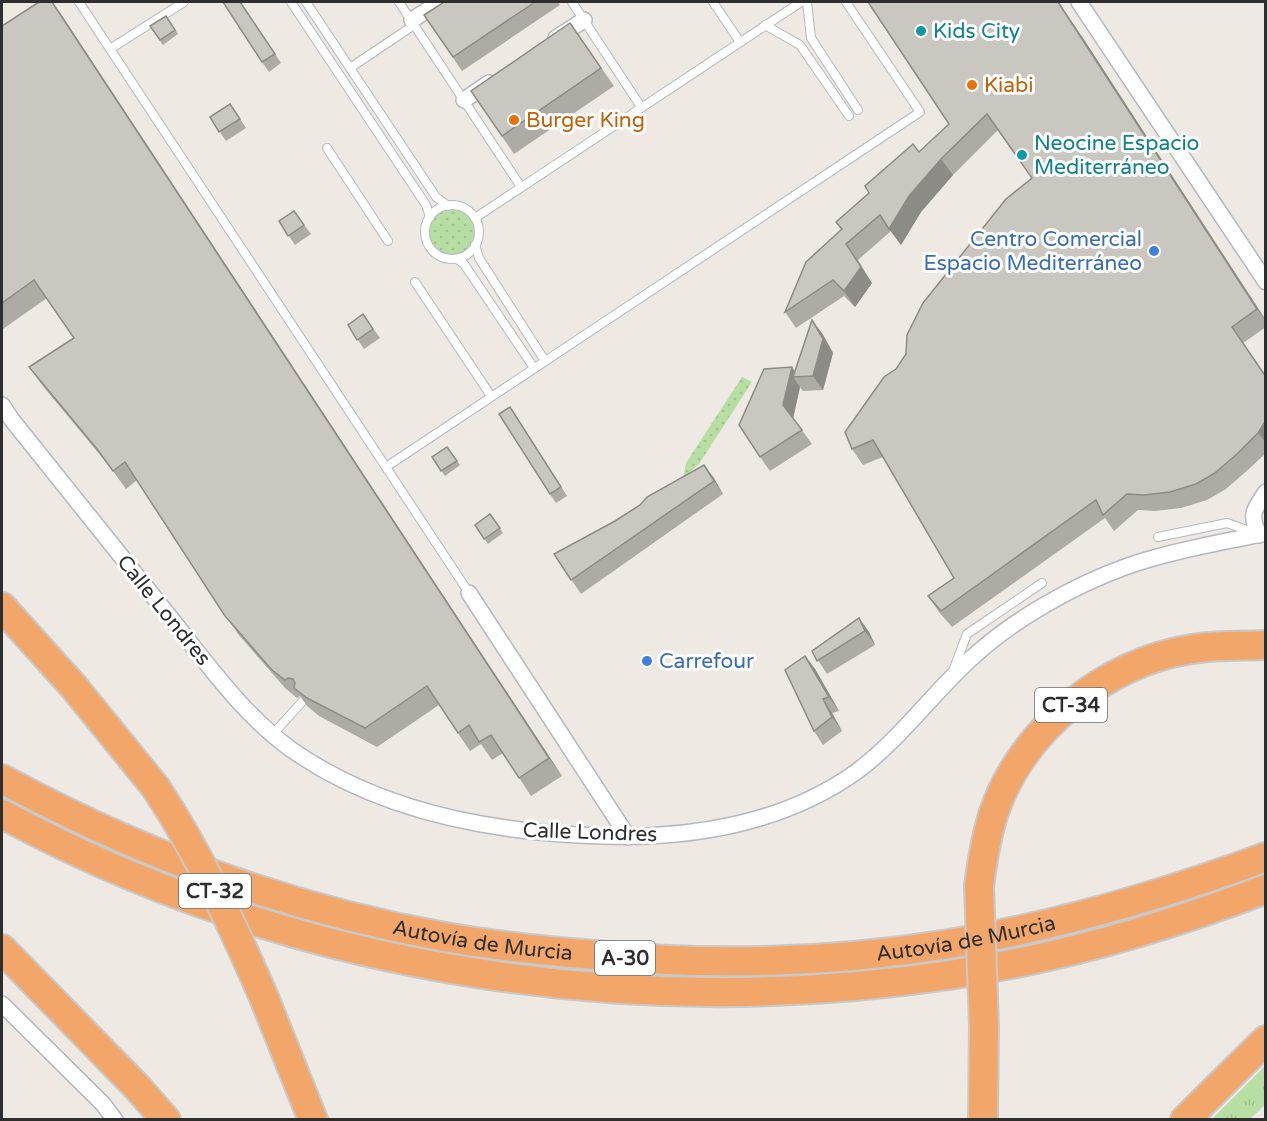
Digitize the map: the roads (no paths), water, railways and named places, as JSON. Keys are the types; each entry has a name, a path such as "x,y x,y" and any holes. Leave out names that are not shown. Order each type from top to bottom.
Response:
{"highway":[{"name":"CT-32","path":"2,607 74,687 156,788 178,821 234,929 313,1119"},
{"name":"CT-34","path":"983,1119 984,1026 979,886 987,838 1004,789 1031,746 1045,730 1077,700 1119,674 1166,655 1191,649 1266,645"},
{"name":"Autovía de Murcia","path":"2,779 78,818 163,856 332,912 408,930 487,944 540,951 654,960 778,961 841,957 947,945 1027,929 1123,904 1188,885 1266,857"},
{"name":"Autovía de Murcia","path":"2,814 64,846 162,888 238,915 324,941 401,960 472,972 611,988 695,992 779,992 951,975 1033,959 1111,939 1197,914 1266,889"},
{"path":"2,949 166,1119"},
{"path":"1185,1119 1266,1040"}],"street":[{"path":"413,22 440,2"},
{"path":"1079,2 1266,282"},
{"path":"547,45 584,20"},
{"path":"464,100 501,75"},
{"name":"Calle Londres","path":"2,405 223,683 292,750 322,768 381,796 420,810 524,832 628,837 682,833 741,823 769,816 800,804 828,790 882,751 950,678 1005,630 1040,609 1123,568 1156,558 1262,534"},
{"path":"1262,534 1252,522 1256,507 1266,492"},
{"path":"469,593 628,837"},
{"path":"2,1004 103,1104 115,1119"}],"lane":[{"path":"79,2 469,593"},
{"path":"110,49 184,2"},
{"path":"291,2 426,205 430,217"},
{"path":"306,2 436,197 448,206"},
{"path":"399,2 521,187"},
{"path":"572,2 641,107"},
{"path":"713,2 740,42"},
{"path":"475,218 801,2"},
{"path":"807,2 811,38 858,110"},
{"path":"386,466 920,112 846,2"},
{"path":"350,68 413,22"},
{"path":"765,26 800,45 849,116"},
{"path":"327,148 388,241"},
{"path":"457,259 469,253 476,245 479,235 475,218 463,208 448,206 441,208 430,217 425,232 430,248 441,257 457,259 464,264 534,368"},
{"path":"476,245 479,258 545,361"},
{"path":"416,282 491,396"},
{"path":"1158,537 1227,523 1262,534"},
{"path":"950,678 967,634 1042,583"},
{"path":"273,734 302,702"}],"place":[{"name":"Kids City","path":"921,31"},
{"name":"Kiabi","path":"972,85"},
{"name":"Burger King","path":"514,120"},
{"name":"Neocine Espacio Mediterráneo","path":"1022,155"},
{"name":"Centro Comercial Espacio Mediterráneo","path":"1154,251"},
{"name":"Carrefour","path":"647,661"}]}
